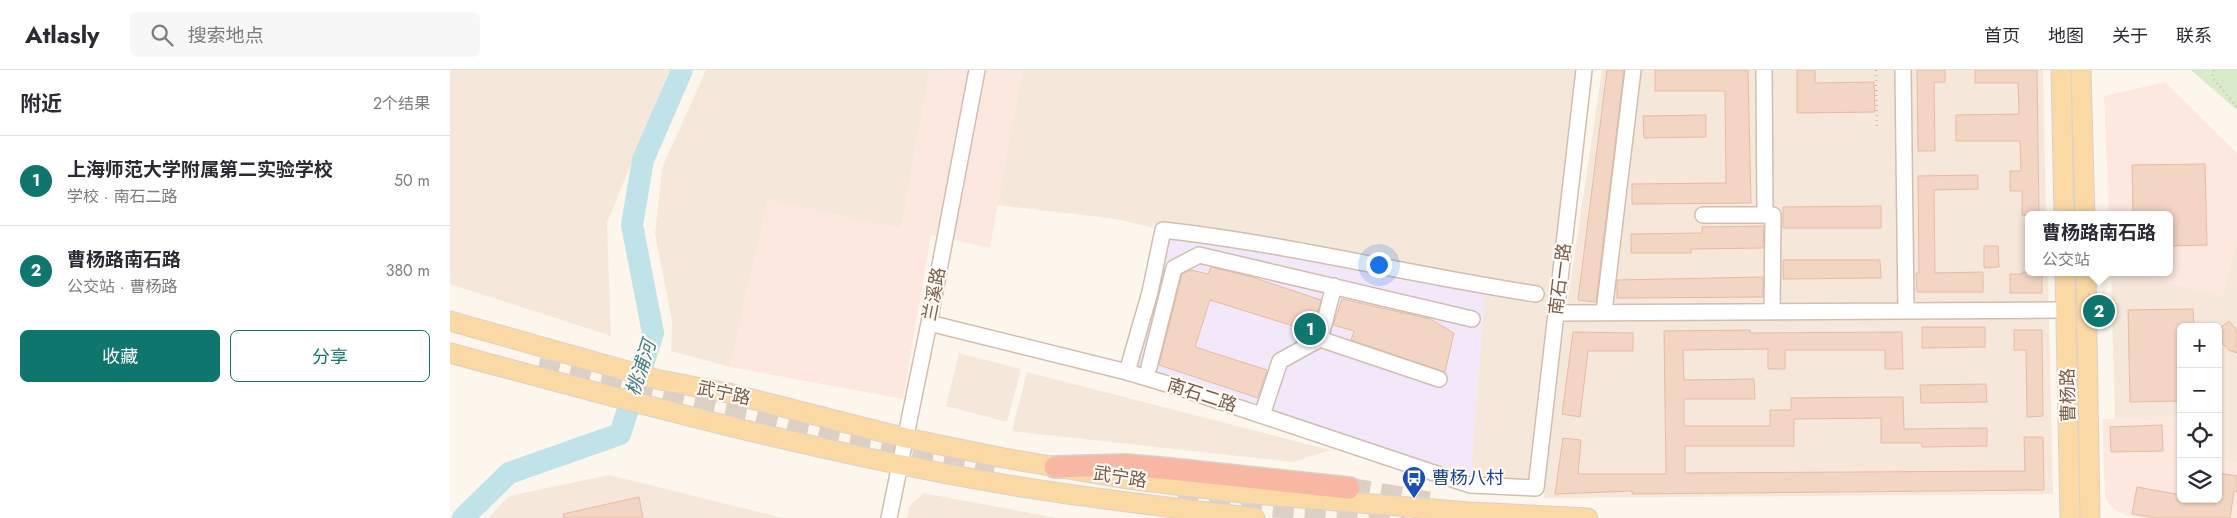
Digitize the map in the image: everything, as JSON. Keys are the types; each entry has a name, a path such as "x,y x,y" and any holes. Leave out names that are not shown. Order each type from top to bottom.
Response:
{"highway":[{"path":"1055,466 1144,467 1349,488"}],"main road":[{"path":"2061,70 2064,211"},
{"path":"2081,70 2085,211"},
{"name":"曹杨路","path":"2065,276 2070,518"},
{"name":"曹杨路","path":"2086,276 2090,518"},
{"name":"武宁路","path":"450,321 660,380 728,393 906,438 1128,479 1242,493 1469,512 1588,518"},
{"name":"武宁路","path":"450,354 652,408 901,465 1010,485 1255,518"}],"street":[{"name":"兰溪路","path":"889,518 929,324 977,70"},
{"name":"南石一路","path":"1536,488 1584,70"},
{"path":"1604,312 1633,70"},
{"path":"1764,70 1765,215"},
{"path":"1903,70 1906,311"},
{"path":"1703,214 1773,215 1772,312"},
{"path":"1128,372 1150,292 1163,230 1252,241 1468,284 1536,294"},
{"path":"1149,367 1174,268 1199,256 1472,319"},
{"path":"1262,415 1280,361 1320,339 1334,286"},
{"path":"1556,312 2066,310"},
{"name":"南石二路","path":"929,324 1128,372 1470,485 1536,488"},
{"path":"1320,339 1439,379"}],"path":[{"path":"1876,70 1877,130"},
{"path":"2214,70 2212,77 2237,106"}],"shaded area":[{"path":"450,70 669,70 607,223 611,336 450,284"},
{"path":"706,70 930,70 901,229 768,200 730,367 671,351 672,321 655,234 662,168"},
{"path":"930,70 1022,70 990,248 931,235 903,399 730,367 768,199 901,229"},
{"path":"1022,70 1584,70 1536,488 1470,485 1485,286 1163,230 1116,219 997,205"},
{"path":"1602,70 2043,70 2046,211 2025,211 2025,276 2048,276 2053,494 1544,498 1551,413"},
{"path":"2165,82 2237,153 2237,234 2222,297 2143,276 2173,276 2173,211 2109,211 2104,96"},
{"path":"1163,230 1485,286 1470,485 1127,372"},
{"path":"2237,234 2237,463 2222,461 2222,323 2177,323 2177,435 2176,417 2115,419 2111,276 2143,276 2222,297"},
{"path":"959,353 1021,369 1007,422 946,406"},
{"path":"1027,372 1330,450 1293,462 1012,431"},
{"path":"2177,417 2177,503 2222,503 2222,461 2237,463 2237,518 2143,518 2126,515 2115,510 2108,503 2105,495 2102,419"},
{"path":"609,475 783,518 488,518 509,496"},
{"path":"923,493 1056,518 907,518 909,507"}],"green space":[{"path":"2191,70 2237,70 2237,110"}],"building":[{"path":"1607,70 1624,70 1596,302 1578,300"},
{"path":"1655,70 1748,70 1751,203 1632,204 1632,184 1726,183 1725,91 1655,91"},
{"path":"1797,70 1815,70 1815,83 1874,82 1875,112 1797,113"},
{"path":"1917,70 1945,70 1945,82 1934,82 1935,151 1918,151"},
{"path":"1975,70 2037,70 2039,211 2025,211 2025,215 2022,215 2022,191 2010,191 2010,171 2021,171 2020,141 1956,141 1956,115 2019,114 2018,83 1975,83"},
{"path":"1706,115 1706,137 1644,138 1643,116"},
{"path":"2205,164 2207,245 2173,246 2173,211 2133,211 2132,165"},
{"path":"1978,175 1978,189 1934,190 1935,273 1983,272 1983,292 1917,292 1916,273 1919,273 1918,176"},
{"path":"1881,206 1881,228 1783,228 1783,207"},
{"path":"1764,226 1763,248 1691,249 1691,253 1631,253 1631,234 1702,233 1702,227"},
{"path":"1984,246 1998,246 1999,267 1984,268"},
{"path":"1783,260 1880,260 1881,278 1783,279"},
{"path":"1211,267 1252,277 1321,300 1316,319 1307,317 1298,332 1290,325 1210,300 1195,347 1267,370 1258,398 1159,365 1182,274 1191,270 1208,274"},
{"path":"2022,272 2025,272 2025,276 2042,276 2042,293 2010,293 2010,274 2022,274"},
{"path":"1763,277 1763,297 1617,298 1617,280"},
{"path":"1342,299 1430,319 1454,333 1445,372 1351,340 1354,331 1333,325"},
{"path":"2193,309 2194,323 2177,323 2177,401 2130,402 2128,310"},
{"path":"2229,321 2237,331 2237,353 2229,350 2222,343 2222,326"},
{"path":"1922,327 1985,327 1985,347 1922,348"},
{"path":"1750,330 1750,333 1902,332 1903,369 1885,369 1885,350 1785,350 1785,369 1768,369 1768,349 1683,350 1684,380 1754,379 1755,399 1684,399 1684,426 1770,426 1770,410 1791,410 1791,398 1903,397 1904,429 1987,428 1987,446 1922,447 1922,443 1881,443 1881,418 1794,419 1794,446 1685,446 1685,473 2025,471 2024,437 2043,437 2044,490 1632,494 1632,491 1555,494 1563,438 1581,440 1578,474 1666,474 1664,331"},
{"path":"2014,330 2042,330 2043,416 2027,417 2026,350 2014,350"},
{"path":"1573,332 1633,333 1633,351 1588,351 1580,417 1562,414"},
{"path":"1986,384 1987,402 1921,403 1920,385"},
{"path":"2162,425 2163,451 2111,452 2110,427"},
{"path":"2222,474 2237,476 2237,492 2234,491 2230,518 2157,518 2132,514 2137,487 2177,494 2177,503 2222,503"},
{"path":"639,497 643,518 564,518 563,514"}],"waterway":[{"name":"桃浦河","path":"463,518 509,473 620,434 653,333 632,225 643,160 682,70"}],"tunnel":[{"path":"538,368 859,442 995,464"},
{"path":"1349,488 1429,502"},
{"path":"1178,494 1250,505 1405,518"}],"place":[{"name":"曹杨路南石路","path":"2099,311"},
{"name":"上海师范大学附属第二实验学校","path":"1310,329"},
{"name":"曹杨八村","path":"1414,499"}]}
